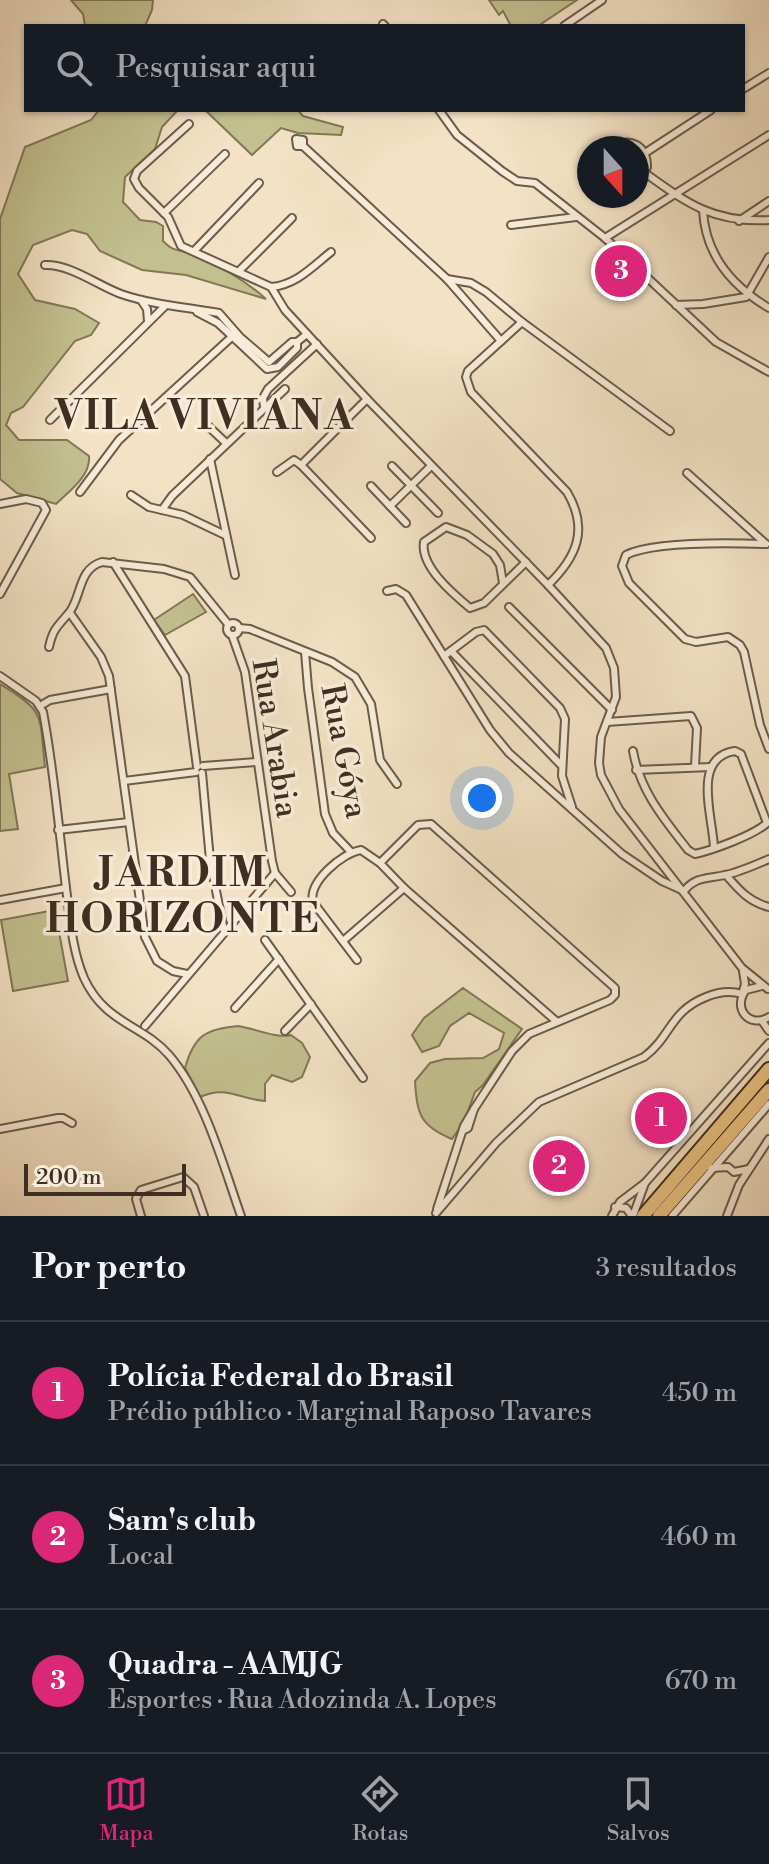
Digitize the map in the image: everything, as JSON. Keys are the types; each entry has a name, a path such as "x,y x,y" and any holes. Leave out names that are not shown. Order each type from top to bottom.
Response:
{"highway":[{"path":"643,1216 769,1069"},
{"path":"659,1216 769,1090"}],"street":[{"path":"567,24 602,0"},
{"path":"745,88 769,73"},
{"path":"440,112 457,135 502,171 517,181 535,183 605,238 716,342 769,372"},
{"path":"649,150 708,112"},
{"path":"189,124 135,175 139,188 164,213 178,243 271,287 283,286 297,279 331,252"},
{"path":"605,238 769,135"},
{"path":"303,146 447,279 501,341"},
{"path":"164,213 225,154"},
{"path":"649,176 675,195 722,218 769,220"},
{"path":"195,250 259,183"},
{"path":"739,221 769,201"},
{"path":"703,210 705,233 711,250 728,274 749,295 769,308"},
{"path":"511,225 576,217"},
{"path":"238,272 292,218"},
{"path":"676,305 731,301 749,295 769,257"},
{"path":"45,265 57,266 141,300 219,313 267,369 272,370 295,351 299,345 297,342"},
{"path":"447,279 479,287 670,431"},
{"path":"271,287 285,310 367,399 606,648 616,677 616,697 599,750 601,775 619,809 742,968 768,989"},
{"path":"141,300 147,309 148,321"},
{"path":"50,420 165,306"},
{"path":"193,311 210,319 224,331 233,332 269,362 288,345 307,334"},
{"path":"210,319 219,313"},
{"path":"522,322 468,371 466,384 567,492 575,506 578,535 574,553 565,569 548,585"},
{"path":"219,347 224,331"},
{"path":"80,492 119,440 233,332"},
{"path":"264,407 265,393 317,344"},
{"path":"288,345 295,351"},
{"path":"162,510 172,496 285,389"},
{"path":"301,465 367,399"},
{"path":"207,425 226,443"},
{"path":"210,459 235,575"},
{"path":"277,472 294,460 371,538"},
{"path":"392,466 438,513"},
{"path":"390,506 431,466"},
{"path":"687,473 768,545"},
{"path":"371,486 406,523"},
{"path":"131,495 143,504 183,515 225,535"},
{"path":"0,504 26,499 42,503 46,510 0,594"},
{"path":"503,583 497,558 467,535 446,527 424,542 424,554 430,567 470,608 481,605 526,562"},
{"path":"768,545 709,543 645,549 626,555 622,566 629,583 685,639 696,642 728,637 740,645 769,749"},
{"path":"49,647 58,623 70,613 87,571 96,563 113,562 181,668 187,684 224,931"},
{"name":"Rua Arabia","path":"113,562 164,569 190,577 228,624 227,631 232,635 245,672 275,873"},
{"path":"387,591 396,589 406,595 448,654 502,745 622,854 662,881 684,891"},
{"path":"509,607 612,710"},
{"path":"70,613 101,657 111,689 148,947 157,961 173,971 187,974"},
{"name":"Rua Arabia","path":"228,624 235,623 239,628 232,635"},
{"path":"239,628 250,629 344,667 363,687 371,704 380,760 397,784"},
{"path":"448,654 480,630 486,632 563,712 561,765 573,810"},
{"name":"Rua Góya","path":"305,652 325,814 333,833 351,852"},
{"path":"448,654 561,765"},
{"path":"0,676 40,706 73,939 89,986 117,1019 159,1046 174,1062 203,1115 241,1216"},
{"path":"40,706 50,700 111,689"},
{"path":"607,722 691,716 697,724 695,766"},
{"path":"698,749 716,758"},
{"path":"633,751 636,770 649,797 688,850 699,853 714,848 759,829 767,823 741,754 731,751 716,758 711,767 708,795 714,848"},
{"path":"124,781 257,762"},
{"path":"636,770 711,767"},
{"path":"58,830 129,822"},
{"path":"380,863 418,825 431,824 613,984 615,995 523,1039 474,1109 436,1214"},
{"path":"357,960 313,902 312,890 320,878 351,852 363,850 556,1021"},
{"path":"684,891 693,881 726,875 769,859"},
{"path":"145,1026 275,873 291,892"},
{"path":"726,875 744,896 769,907"},
{"path":"0,900 66,888"},
{"path":"343,941 404,888"},
{"path":"221,916 232,922"},
{"path":"265,940 363,1078"},
{"path":"235,1008 279,959"},
{"path":"742,968 745,979 740,1000 742,1012 750,1020 766,1019 769,1031"},
{"path":"173,971 179,984"},
{"path":"436,1214 496,1143 539,1102 644,1057 654,1050 688,1005 717,993 733,991 742,994 757,986 768,989"},
{"path":"285,1031 311,1004"},
{"path":"612,1216 615,1207 645,1183 769,1043"},
{"path":"672,1216 769,1104"},
{"path":"0,1129 58,1118 72,1123"},
{"path":"727,1216 739,1185 769,1139"},
{"path":"723,1155 739,1185"},
{"path":"711,1168 749,1169"},
{"path":"141,1216 136,1199 141,1190 183,1177 194,1187 204,1216"},
{"path":"632,1216 645,1183"},
{"path":"615,1207 626,1208 632,1216"}],"shaded area":[{"path":"71,0 153,0 146,24 85,24 83,14"},
{"path":"489,0 577,0 541,24 510,24 503,11 499,15"},
{"path":"97,112 176,112 162,127 155,149 125,177 123,202 140,220 163,226 163,241 171,247 221,268 266,299 186,275 142,270 100,251 87,234 72,230 33,245 18,274 35,300 75,309 99,323 91,335 75,341 23,407 11,413 6,425 19,440 67,440 89,456 83,477 56,504 17,493 0,479 0,219 25,147 91,120"},
{"path":"207,112 300,112 303,116 343,127 341,135 298,133 281,128 252,155"},
{"path":"193,594 206,612 165,635 154,620"},
{"path":"0,684 26,701 38,716 45,767 9,774 18,829 0,831"},
{"path":"55,910 68,981 13,991 1,920"},
{"path":"463,988 522,1029 475,1092 464,1122 452,1139 433,1129 422,1118 415,1081 430,1063 445,1059 483,1058 499,1049 504,1033 469,1013 450,1026 439,1046 422,1052 412,1035 424,1018"},
{"path":"238,1026 291,1035 302,1043 310,1057 302,1077 292,1082 272,1075 265,1084 265,1101 225,1092 200,1097 185,1068 192,1048 209,1032"}],"place":[{"name":"Quadra - AAMJG","path":"621,271"},
{"name":"Polícia Federal do Brasil","path":"661,1118"},
{"name":"Sam's club","path":"559,1166"}],"district":[{"name":"VILA VIVIANA","path":"205,415"},
{"name":"JARDIM HORIZONTE","path":"183,895"}]}
